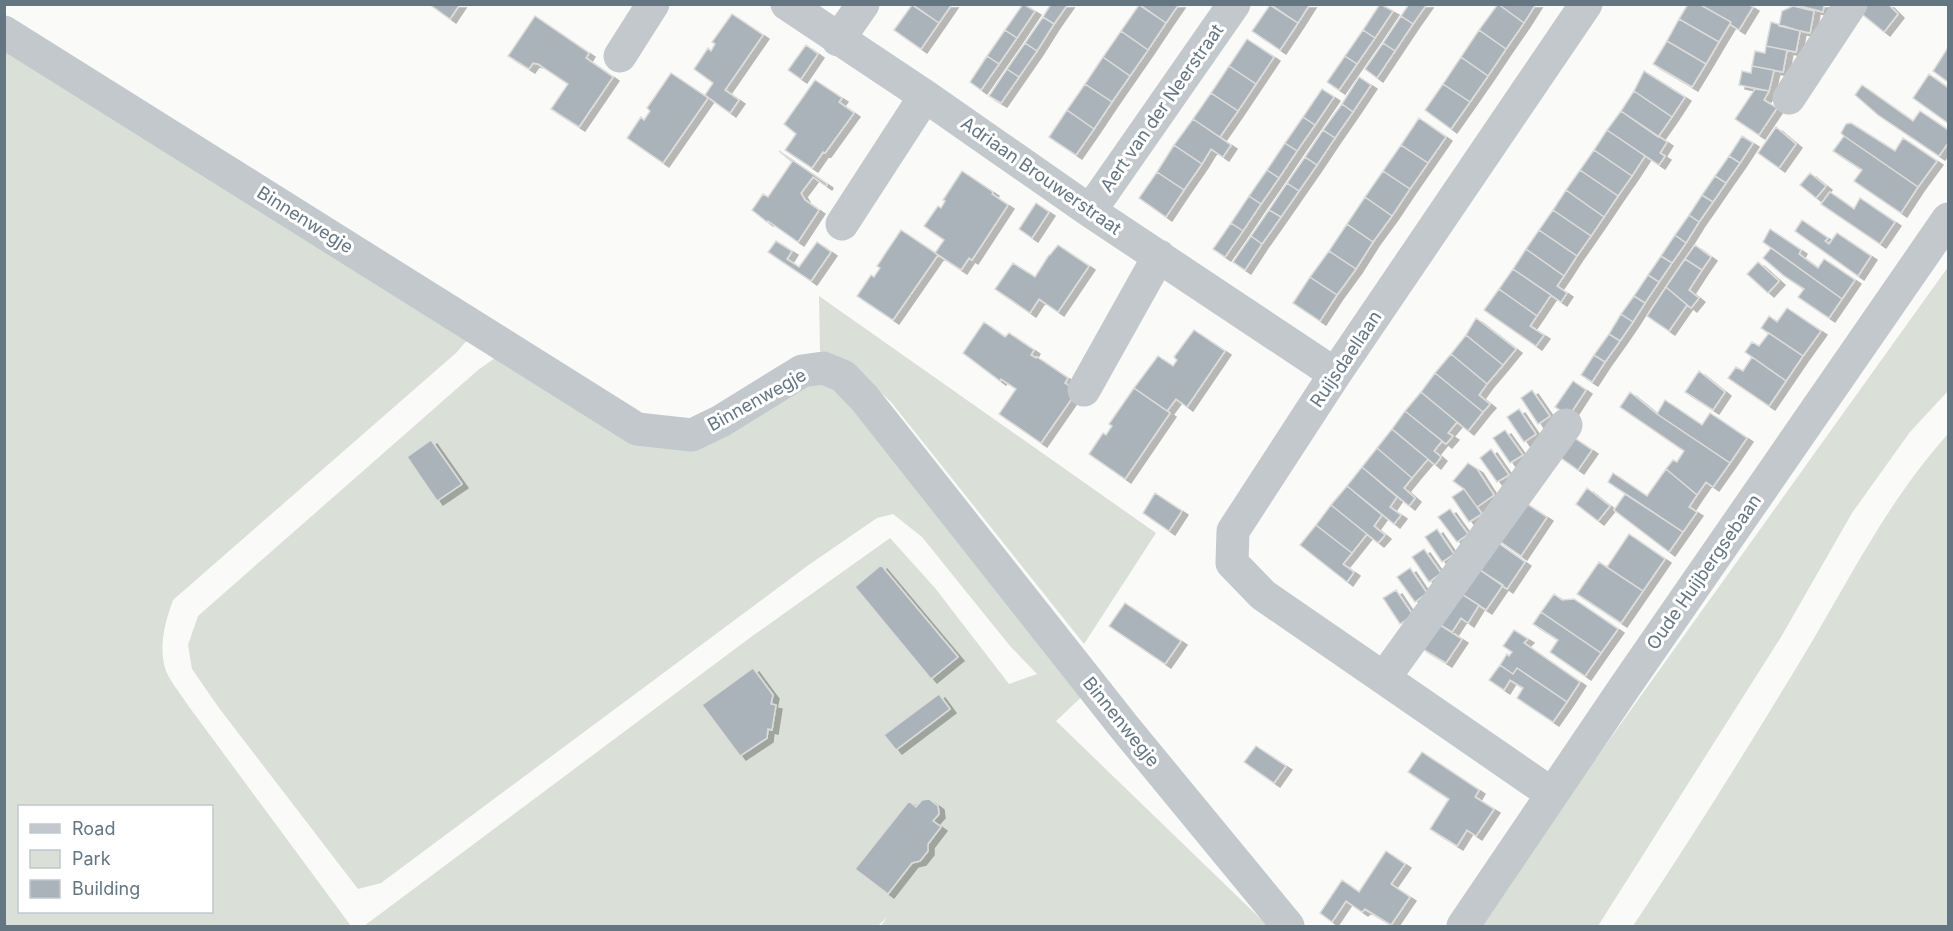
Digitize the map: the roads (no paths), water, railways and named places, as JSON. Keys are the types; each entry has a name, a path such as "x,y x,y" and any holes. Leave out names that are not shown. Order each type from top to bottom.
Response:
{"street":[{"path":"620,56 653,4"},
{"name":"Adriaan Brouwerstraat","path":"787,4 925,96 1090,211 1335,374"},
{"path":"838,40 863,4"},
{"name":"Aert van der Neerstraat","path":"1090,211 1234,4"},
{"name":"Ruijsdaellaan","path":"1552,794 1263,595 1232,562 1233,531 1335,374 1587,4"},
{"path":"1789,98 1851,4"},
{"name":"Binnenwegje","path":"4,32 637,429 692,435 722,421 802,371 823,368 843,376 865,399 1117,718 1288,927"},
{"path":"842,224 925,96"},
{"name":"Oude Huijbergsebaan","path":"1463,927 1948,219"},
{"path":"1084,390 1159,256"},
{"path":"1384,678 1566,425"}]}
